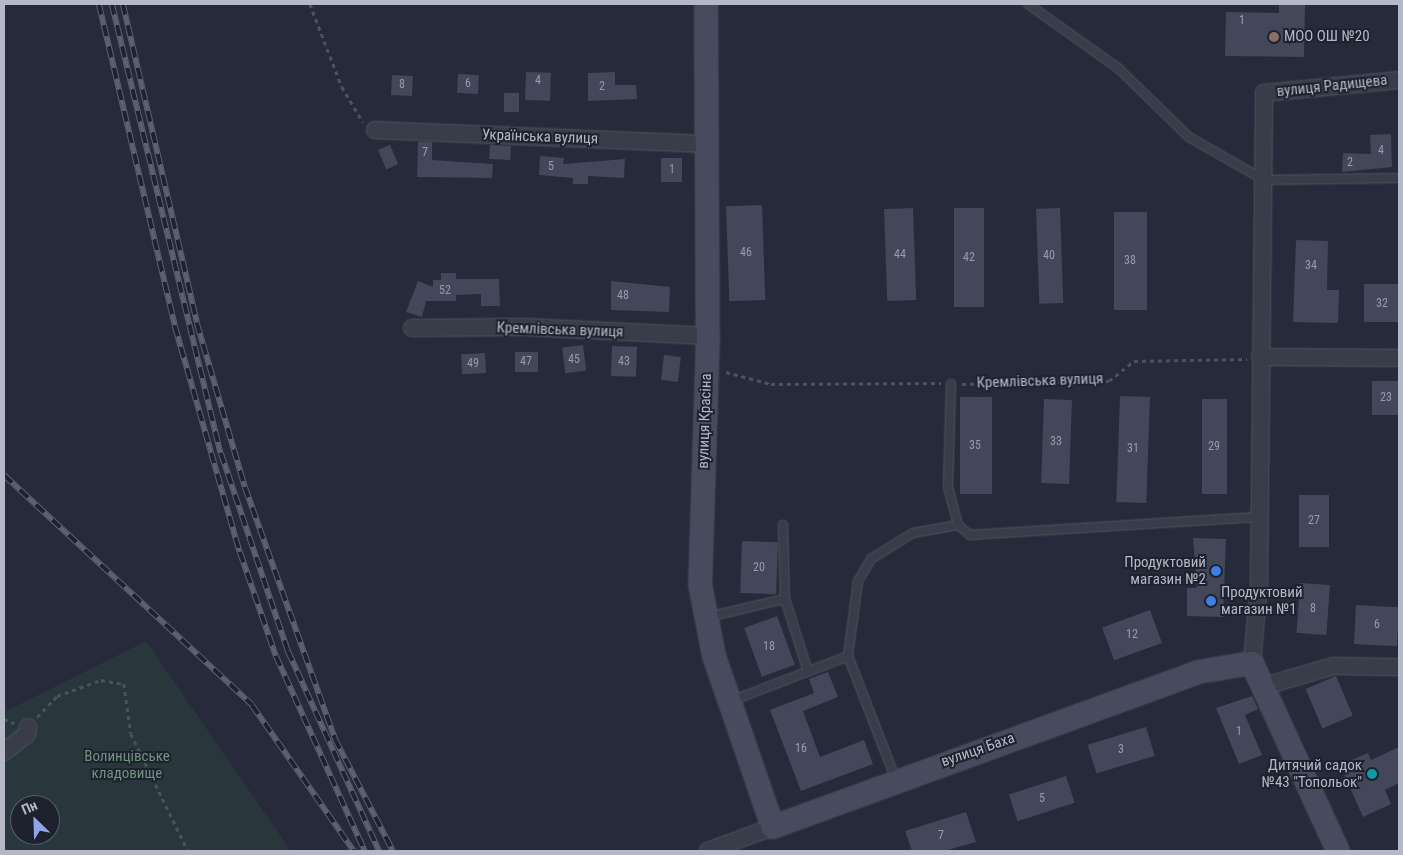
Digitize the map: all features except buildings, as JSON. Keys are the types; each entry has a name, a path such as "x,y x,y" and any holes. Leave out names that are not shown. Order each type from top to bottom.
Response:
{"street":[{"name":"вулиця Красіна","path":"706,4 705,144 708,336 700,584 704,618 729,701 772,828"},
{"name":"вулиця Радищева","path":"1264,180 1264,93 1399,80"},
{"name":"Українська вулиця","path":"375,130 705,144"},
{"path":"1264,180 1260,358 1260,517 1252,664 1265,686 1338,851"},
{"name":"Кремлівська вулиця","path":"412,328 525,327 708,336"},
{"path":"1260,358 1399,358"},
{"name":"вулиця Баха","path":"708,851 896,780 1198,672 1252,664"},
{"path":"1265,686 1333,666 1399,666"},
{"path":"4,752 28,734 28,727"}],"lane":[{"path":"1028,4 1120,69 1189,137 1264,180 1399,178"},
{"path":"951,384 948,487 958,525 970,535 1003,535 1260,517"},
{"path":"783,525 785,599 808,672"},
{"path":"896,780 848,656 858,581 871,559 913,533 958,525"},
{"path":"704,618 785,599"},
{"path":"729,701 848,656"}],"path":[{"path":"310,4 346,95 359,119 375,130"},
{"name":"Кремлівська вулиця","path":"707,367 770,384 951,384 1109,380 1134,361 1260,358"},
{"path":"4,719 28,727 58,696 101,680 124,684 131,734 188,851"}],"green space":[{"name":"Волинцівське кладовище","path":"146,641 291,851 4,851 4,712"}],"railway":[{"path":"99,4 175,326 240,552 276,656 365,851"},
{"path":"112,4 221,453 288,651 379,851"},
{"path":"123,4 197,323 245,487 335,739 393,851"},
{"path":"4,475 252,705 354,851"}],"place":[{"name":"МОО ОШ №20","path":"1274,37"},
{"name":"Продуктовий магазин №2","path":"1216,571"},
{"name":"Продуктовий магазин №1","path":"1211,601"},
{"name":"Дитячий садок №43 \"Топольок\"","path":"1372,774"}]}
